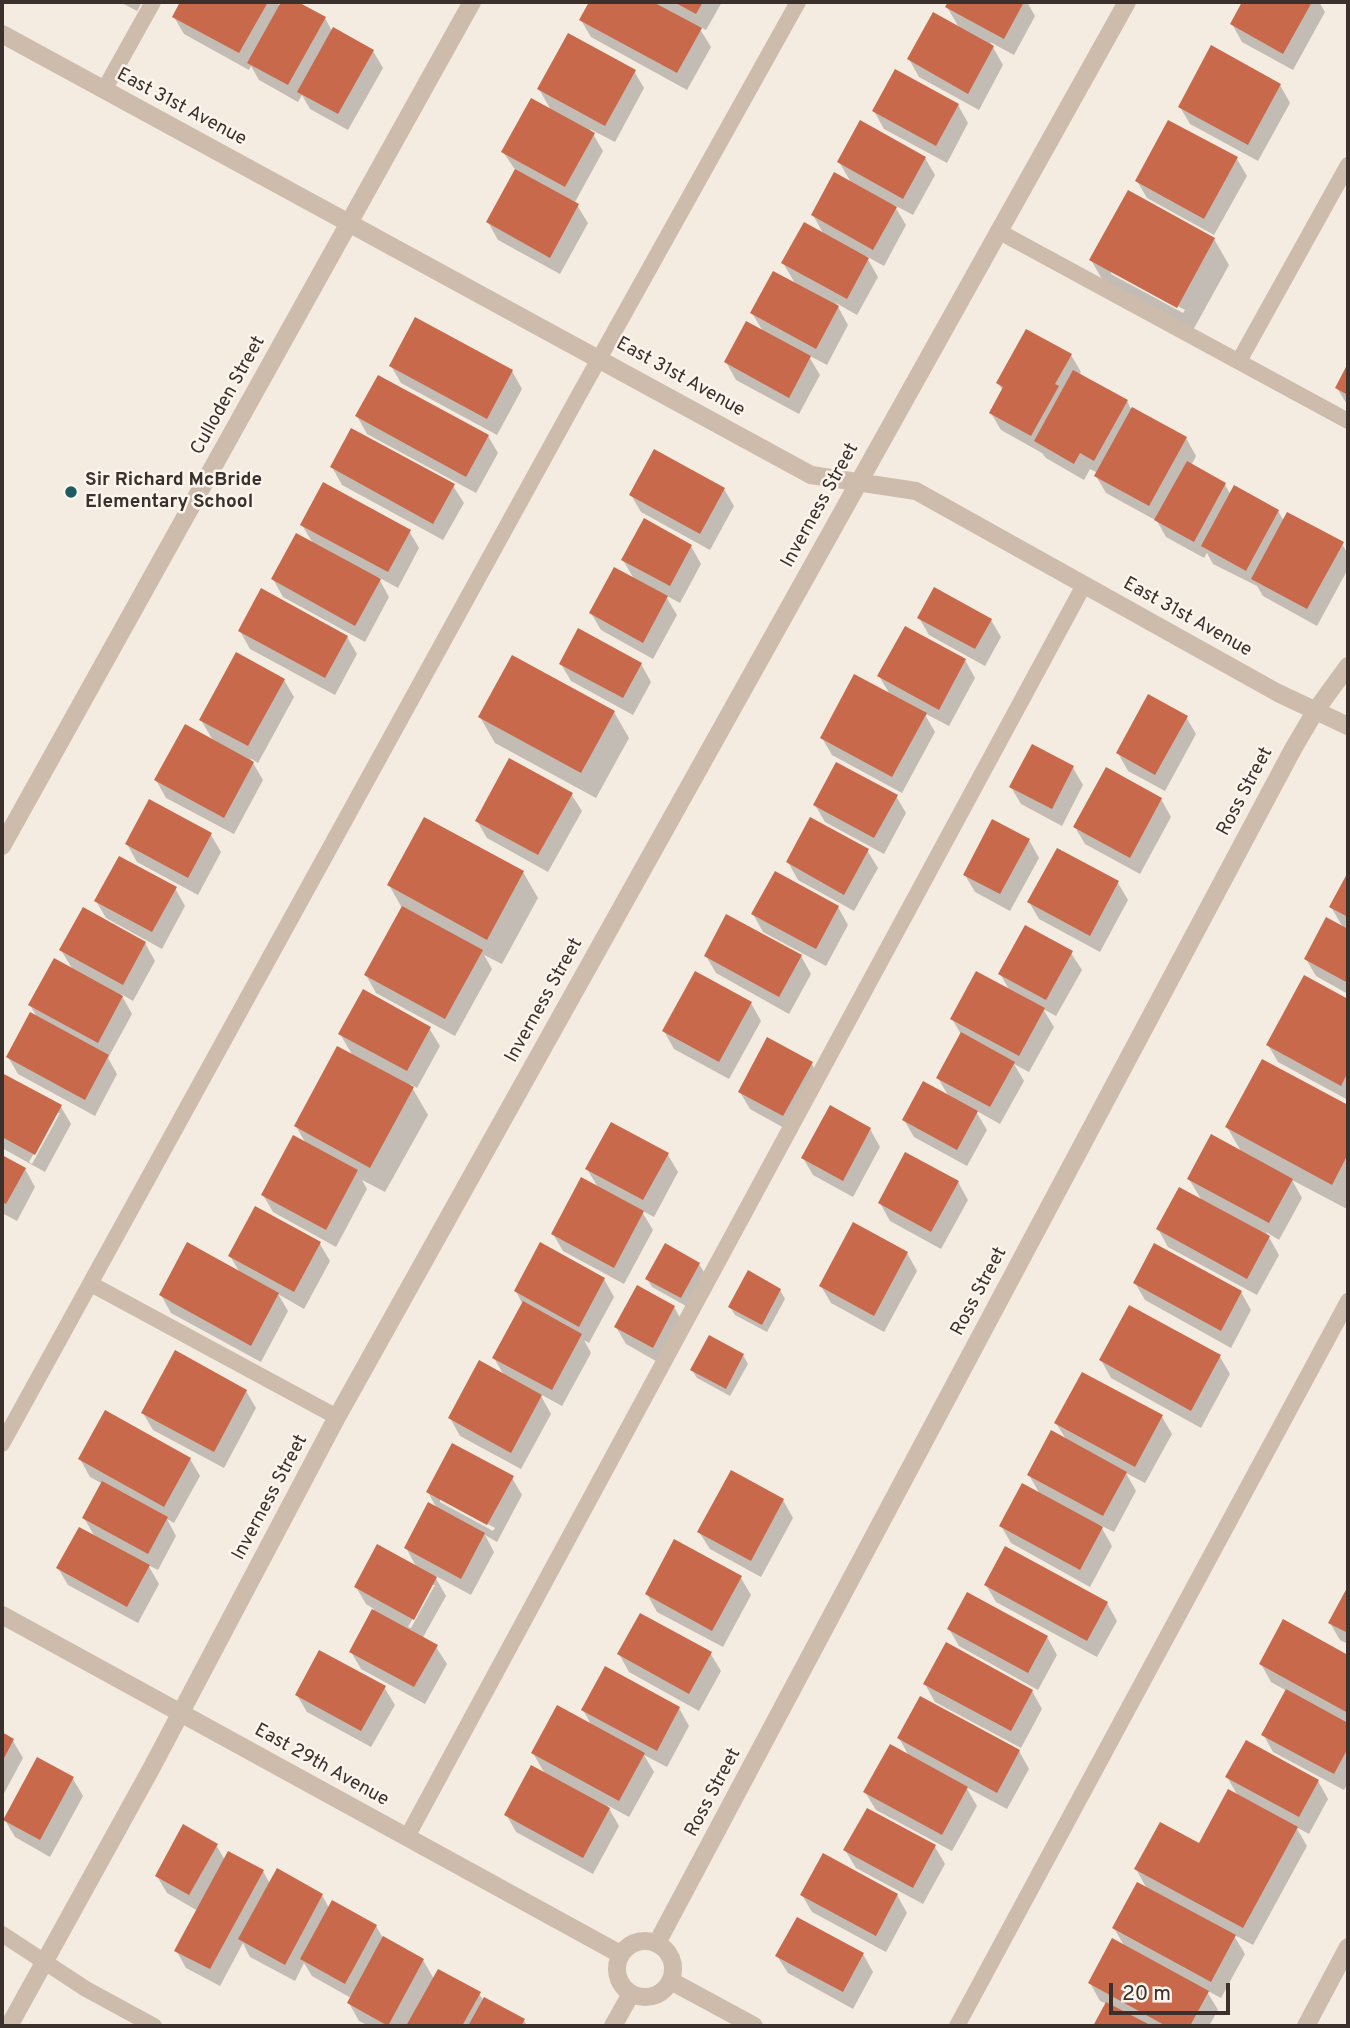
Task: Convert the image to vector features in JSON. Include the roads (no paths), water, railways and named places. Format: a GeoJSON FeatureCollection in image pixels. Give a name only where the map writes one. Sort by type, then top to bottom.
{"type":"FeatureCollection","features":[{"type":"Feature","properties":{"kind":"street","name":"Culloden Street"},"geometry":{"type":"LineString","coordinates":[[2,846],[472,2]]}},
{"type":"Feature","properties":{"kind":"street","name":"Inverness Street"},"geometry":{"type":"LineString","coordinates":[[9,2026],[181,1713],[337,1417],[1127,2]]}},
{"type":"Feature","properties":{"kind":"street","name":"East 31st Avenue"},"geometry":{"type":"LineString","coordinates":[[2,34],[811,475],[916,491],[1278,693],[1348,726]]}},
{"type":"Feature","properties":{"kind":"street","name":"Ross Street"},"geometry":{"type":"LineString","coordinates":[[657,1943],[1288,758],[1315,710],[1348,666]]}},
{"type":"Feature","properties":{"kind":"street","name":"East 29th Avenue"},"geometry":{"type":"LineString","coordinates":[[2,1615],[620,1954]]}},
{"type":"Feature","properties":{"kind":"street"},"geometry":{"type":"LineString","coordinates":[[633,1943],[657,1943],[670,1955],[673,1972],[671,1981],[658,1994],[649,1997],[631,1994],[618,1980],[616,1971],[620,1954],[633,1943]]}},
{"type":"Feature","properties":{"kind":"street"},"geometry":{"type":"LineString","coordinates":[[1306,2026],[1348,1947]]}},
{"type":"Feature","properties":{"kind":"street"},"geometry":{"type":"LineString","coordinates":[[671,1981],[754,2026]]}},
{"type":"Feature","properties":{"kind":"street"},"geometry":{"type":"LineString","coordinates":[[614,2026],[631,1994]]}},
{"type":"Feature","properties":{"kind":"lane"},"geometry":{"type":"LineString","coordinates":[[104,90],[153,2]]}},
{"type":"Feature","properties":{"kind":"lane"},"geometry":{"type":"LineString","coordinates":[[2,1444],[799,2]]}},
{"type":"Feature","properties":{"kind":"lane"},"geometry":{"type":"LineString","coordinates":[[1239,361],[1348,165]]}},
{"type":"Feature","properties":{"kind":"lane"},"geometry":{"type":"LineString","coordinates":[[998,231],[1348,421]]}},
{"type":"Feature","properties":{"kind":"lane"},"geometry":{"type":"LineString","coordinates":[[407,1837],[1084,585]]}},
{"type":"Feature","properties":{"kind":"lane"},"geometry":{"type":"LineString","coordinates":[[91,1284],[337,1417]]}},
{"type":"Feature","properties":{"kind":"lane"},"geometry":{"type":"LineString","coordinates":[[957,2026],[1348,1301]]}},
{"type":"Feature","properties":{"kind":"lane"},"geometry":{"type":"LineString","coordinates":[[2,1934],[86,1989],[154,2026]]}},
{"type":"Feature","properties":{"kind":"place","name":"Sir Richard McBride Elementary School"},"geometry":{"type":"Point","coordinates":[71,492]}}]}
